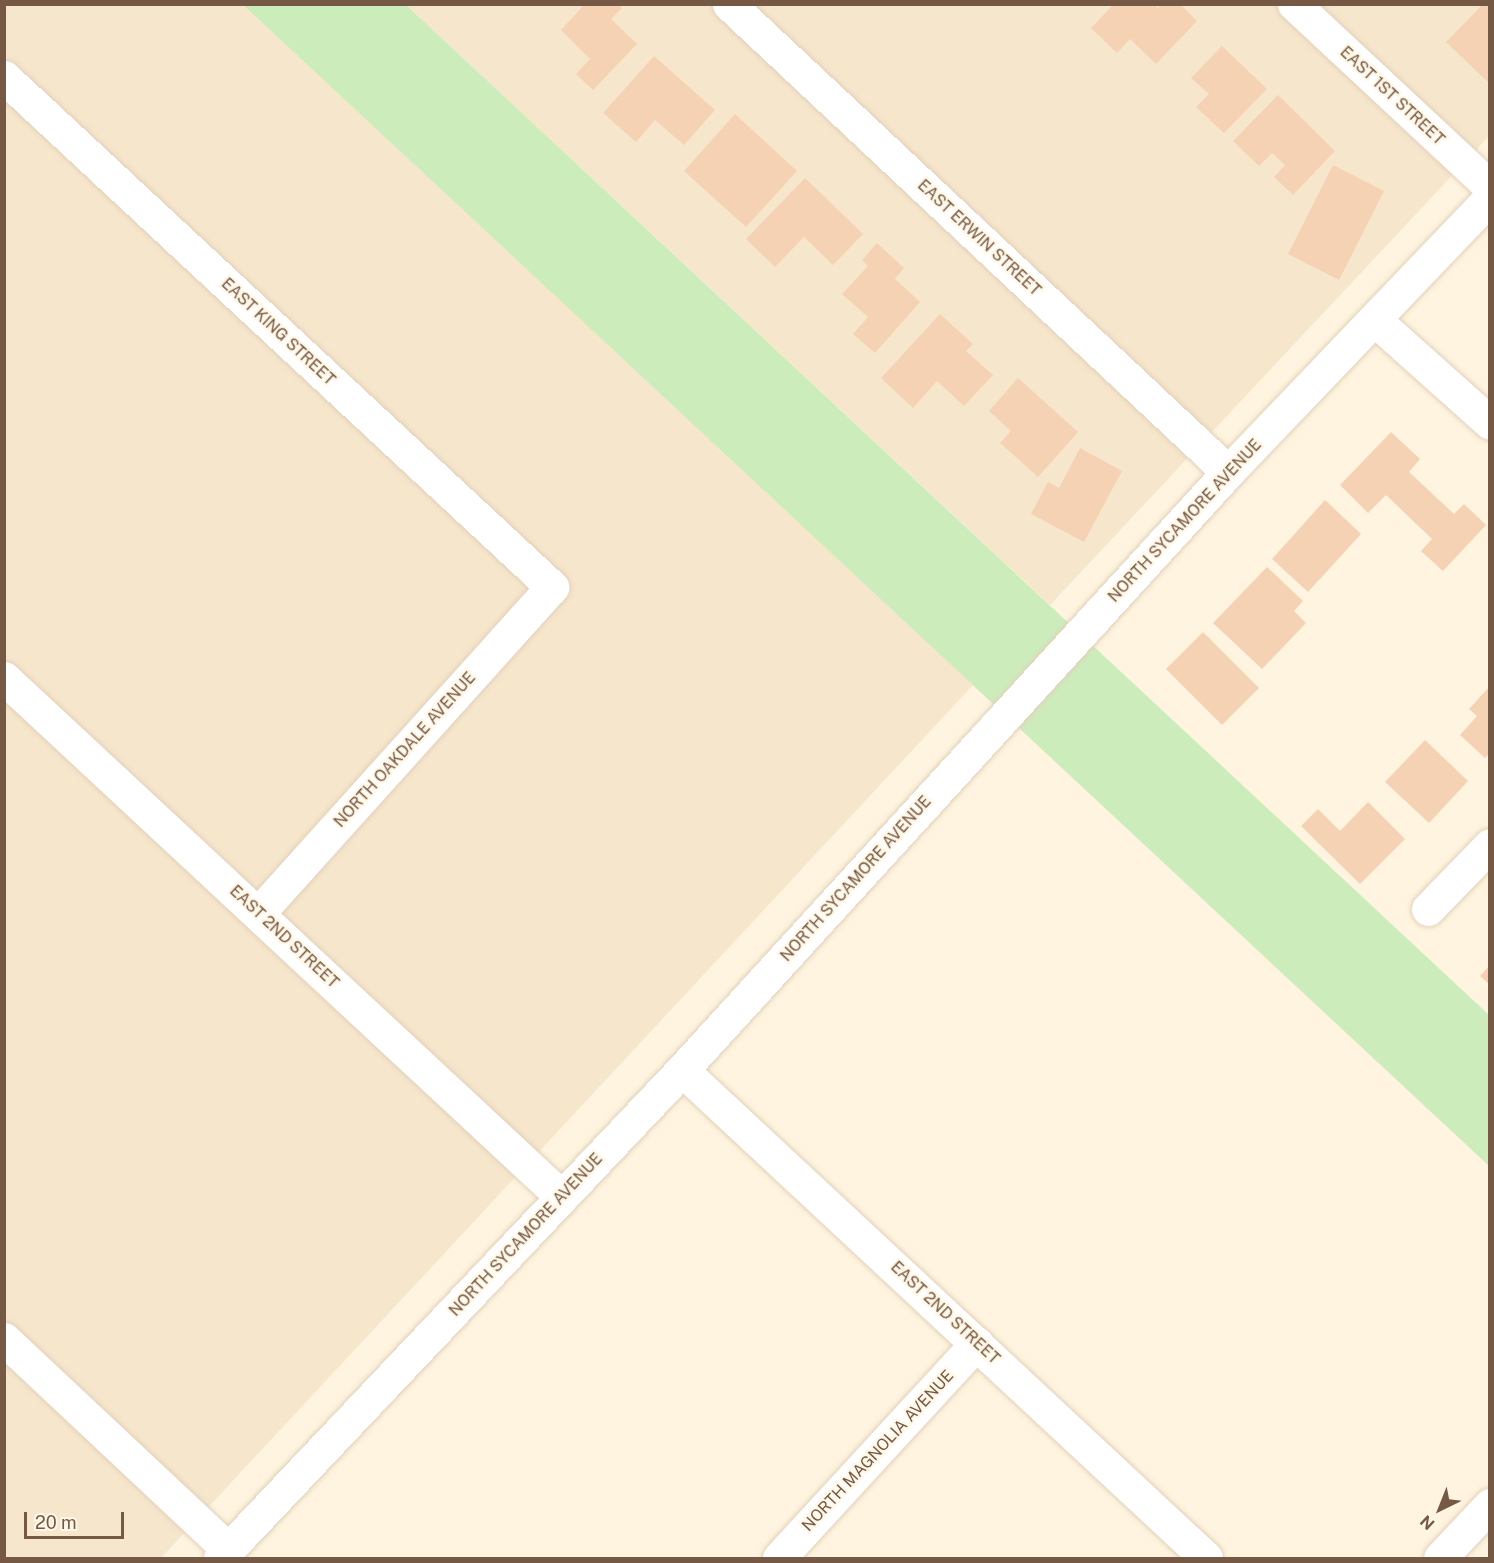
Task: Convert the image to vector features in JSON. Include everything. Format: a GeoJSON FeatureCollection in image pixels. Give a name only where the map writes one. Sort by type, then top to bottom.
{"type":"FeatureCollection","features":[{"type":"Feature","properties":{"kind":"street","name":"EAST ERWIN STREET"},"geometry":{"type":"LineString","coordinates":[[729,4],[1228,472]]}},
{"type":"Feature","properties":{"kind":"street","name":"EAST 1ST STREET"},"geometry":{"type":"LineString","coordinates":[[1294,4],[1490,187]]}},
{"type":"Feature","properties":{"kind":"street","name":"EAST KING STREET"},"geometry":{"type":"LineString","coordinates":[[4,77],[552,587]]}},
{"type":"Feature","properties":{"kind":"street","name":"NORTH SYCAMORE AVENUE"},"geometry":{"type":"LineString","coordinates":[[224,1554],[682,1070],[1228,472],[1490,198]]}},
{"type":"Feature","properties":{"kind":"street"},"geometry":{"type":"LineString","coordinates":[[1375,320],[1490,423]]}},
{"type":"Feature","properties":{"kind":"street","name":"NORTH OAKDALE AVENUE"},"geometry":{"type":"LineString","coordinates":[[258,913],[552,587]]}},
{"type":"Feature","properties":{"kind":"street","name":"EAST 2ND STREET"},"geometry":{"type":"LineString","coordinates":[[4,678],[562,1197]]}},
{"type":"Feature","properties":{"kind":"street"},"geometry":{"type":"LineString","coordinates":[[1428,909],[1490,845]]}},
{"type":"Feature","properties":{"kind":"street","name":"EAST 2ND STREET"},"geometry":{"type":"LineString","coordinates":[[682,1070],[1206,1558]]}},
{"type":"Feature","properties":{"kind":"street"},"geometry":{"type":"LineString","coordinates":[[4,1338],[224,1554]]}},
{"type":"Feature","properties":{"kind":"street","name":"NORTH MAGNOLIA AVENUE"},"geometry":{"type":"LineString","coordinates":[[778,1558],[977,1343]]}},
{"type":"Feature","properties":{"kind":"street"},"geometry":{"type":"LineString","coordinates":[[1440,1558],[1490,1505]]}},
{"type":"Feature","properties":{"kind":"shaded area"},"geometry":{"type":"Polygon","coordinates":[[[5,5],[243,5],[973,685],[161,1558],[5,1558],[5,5]]]}},
{"type":"Feature","properties":{"kind":"shaded area"},"geometry":{"type":"Polygon","coordinates":[[[406,5],[1489,5],[1489,136],[1050,605],[406,5]]]}},
{"type":"Feature","properties":{"kind":"green space"},"geometry":{"type":"Polygon","coordinates":[[[243,5],[406,5],[1489,1015],[1489,1166],[243,5]]]}},
{"type":"Feature","properties":{"kind":"building"},"geometry":{"type":"Polygon","coordinates":[[[585,4],[618,4],[622,8],[611,19],[637,44],[593,90],[576,74],[590,59],[561,30],[585,4]]]}},
{"type":"Feature","properties":{"kind":"building"},"geometry":{"type":"Polygon","coordinates":[[[1161,4],[1180,4],[1197,21],[1156,64],[1130,39],[1117,53],[1091,28],[1113,5],[1155,5],[1158,8],[1161,4]]]}},
{"type":"Feature","properties":{"kind":"building"},"geometry":{"type":"Polygon","coordinates":[[[1483,4],[1490,4],[1490,84],[1446,42],[1483,4]]]}},
{"type":"Feature","properties":{"kind":"building"},"geometry":{"type":"Polygon","coordinates":[[[1222,46],[1267,89],[1224,133],[1196,107],[1209,94],[1191,78],[1222,46]]]}},
{"type":"Feature","properties":{"kind":"building"},"geometry":{"type":"Polygon","coordinates":[[[654,56],[715,110],[684,145],[655,120],[636,142],[603,113],[654,56]]]}},
{"type":"Feature","properties":{"kind":"building"},"geometry":{"type":"Polygon","coordinates":[[[1278,95],[1335,151],[1293,195],[1274,177],[1285,165],[1272,153],[1259,166],[1233,141],[1278,95]]]}},
{"type":"Feature","properties":{"kind":"building"},"geometry":{"type":"Polygon","coordinates":[[[735,114],[797,171],[746,227],[684,171],[735,114]]]}},
{"type":"Feature","properties":{"kind":"building"},"geometry":{"type":"Polygon","coordinates":[[[1333,165],[1384,191],[1339,280],[1288,254],[1333,165]]]}},
{"type":"Feature","properties":{"kind":"building"},"geometry":{"type":"Polygon","coordinates":[[[805,178],[863,234],[833,265],[804,237],[775,267],[746,239],[805,178]]]}},
{"type":"Feature","properties":{"kind":"building"},"geometry":{"type":"Polygon","coordinates":[[[877,243],[904,268],[895,279],[920,302],[875,353],[853,334],[868,317],[842,294],[868,266],[862,260],[877,243]]]}},
{"type":"Feature","properties":{"kind":"building"},"geometry":{"type":"Polygon","coordinates":[[[940,314],[973,344],[966,351],[993,375],[964,406],[937,381],[913,408],[881,378],[940,314]]]}},
{"type":"Feature","properties":{"kind":"building"},"geometry":{"type":"Polygon","coordinates":[[[1018,378],[1078,432],[1038,477],[1000,443],[1011,431],[989,411],[1018,378]]]}},
{"type":"Feature","properties":{"kind":"building"},"geometry":{"type":"Polygon","coordinates":[[[1391,432],[1420,459],[1409,472],[1454,514],[1464,504],[1486,525],[1443,571],[1421,551],[1432,539],[1386,495],[1368,513],[1340,485],[1391,432]]]}},
{"type":"Feature","properties":{"kind":"building"},"geometry":{"type":"Polygon","coordinates":[[[1080,448],[1122,471],[1084,542],[1031,514],[1048,482],[1059,488],[1080,448]]]}},
{"type":"Feature","properties":{"kind":"building"},"geometry":{"type":"Polygon","coordinates":[[[1325,500],[1361,534],[1308,592],[1272,559],[1325,500]]]}},
{"type":"Feature","properties":{"kind":"building"},"geometry":{"type":"Polygon","coordinates":[[[1267,567],[1303,601],[1294,611],[1306,623],[1262,669],[1213,623],[1267,567]]]}},
{"type":"Feature","properties":{"kind":"building"},"geometry":{"type":"Polygon","coordinates":[[[1203,632],[1259,688],[1222,725],[1166,669],[1203,632]]]}},
{"type":"Feature","properties":{"kind":"building"},"geometry":{"type":"Polygon","coordinates":[[[1490,686],[1490,753],[1485,758],[1460,735],[1477,716],[1469,709],[1490,686]]]}},
{"type":"Feature","properties":{"kind":"building"},"geometry":{"type":"Polygon","coordinates":[[[1425,740],[1468,781],[1429,823],[1385,782],[1425,740]]]}},
{"type":"Feature","properties":{"kind":"building"},"geometry":{"type":"Polygon","coordinates":[[[1368,802],[1405,839],[1360,884],[1301,826],[1318,809],[1340,831],[1368,802]]]}},
{"type":"Feature","properties":{"kind":"building"},"geometry":{"type":"Polygon","coordinates":[[[1490,965],[1490,985],[1480,976],[1490,965]]]}}]}
